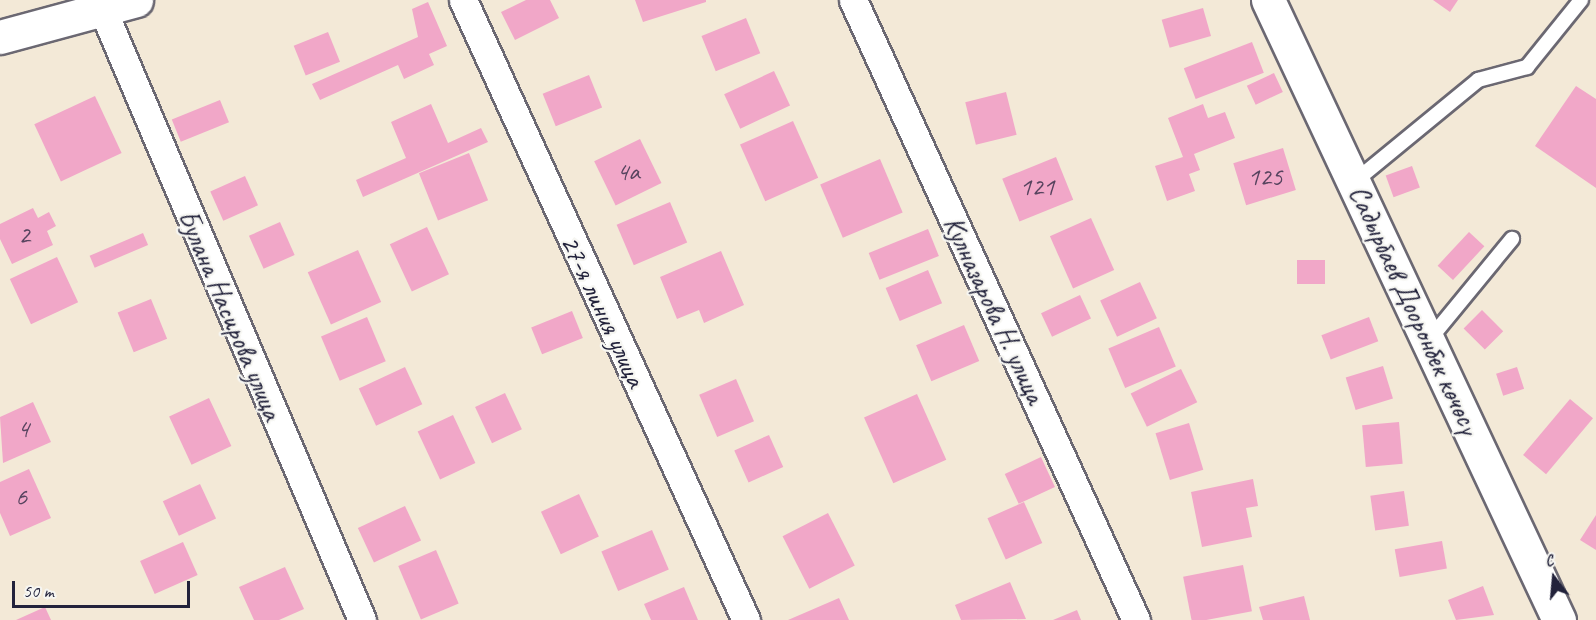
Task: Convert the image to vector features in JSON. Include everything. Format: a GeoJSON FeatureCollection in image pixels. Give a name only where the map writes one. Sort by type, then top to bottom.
{"type":"FeatureCollection","features":[{"type":"Feature","properties":{"kind":"main road"},"geometry":{"type":"LineString","coordinates":[[0,37],[136,0]]}},
{"type":"Feature","properties":{"kind":"main road","name":"Садырбаев Дооронбек көчөсү"},"geometry":{"type":"LineString","coordinates":[[1268,0],[1559,620]]}},
{"type":"Feature","properties":{"kind":"street","name":"27-я линия улица"},"geometry":{"type":"LineString","coordinates":[[463,0],[746,620]]}},
{"type":"Feature","properties":{"kind":"street","name":"Кулназарова Н. улица"},"geometry":{"type":"LineString","coordinates":[[853,0],[1136,620]]}},
{"type":"Feature","properties":{"kind":"street","name":"Булана Насирова улица"},"geometry":{"type":"LineString","coordinates":[[102,8],[362,620]]}},
{"type":"Feature","properties":{"kind":"lane"},"geometry":{"type":"LineString","coordinates":[[1354,182],[1478,80],[1527,67],[1581,0]]}},
{"type":"Feature","properties":{"kind":"lane"},"geometry":{"type":"LineString","coordinates":[[1429,340],[1512,239]]}},
{"type":"Feature","properties":{"kind":"building"},"geometry":{"type":"Polygon","coordinates":[[[526,0],[550,0],[559,18],[515,40],[501,12],[526,0]]]}},
{"type":"Feature","properties":{"kind":"building"},"geometry":{"type":"Polygon","coordinates":[[[635,0],[706,0],[706,2],[643,22],[635,0]]]}},
{"type":"Feature","properties":{"kind":"building"},"geometry":{"type":"Polygon","coordinates":[[[1433,0],[1458,0],[1450,12],[1433,0]]]}},
{"type":"Feature","properties":{"kind":"building"},"geometry":{"type":"Polygon","coordinates":[[[428,2],[447,46],[429,54],[434,65],[404,79],[398,65],[320,100],[312,84],[418,37],[412,9],[428,2]]]}},
{"type":"Feature","properties":{"kind":"building"},"geometry":{"type":"Polygon","coordinates":[[[1203,8],[1211,36],[1170,48],[1162,20],[1203,8]]]}},
{"type":"Feature","properties":{"kind":"building"},"geometry":{"type":"Polygon","coordinates":[[[746,18],[760,53],[716,71],[701,36],[746,18]]]}},
{"type":"Feature","properties":{"kind":"building"},"geometry":{"type":"Polygon","coordinates":[[[328,32],[340,62],[306,76],[294,46],[328,32]]]}},
{"type":"Feature","properties":{"kind":"building"},"geometry":{"type":"Polygon","coordinates":[[[1252,42],[1264,73],[1196,99],[1184,68],[1252,42]]]}},
{"type":"Feature","properties":{"kind":"building"},"geometry":{"type":"Polygon","coordinates":[[[774,71],[790,105],[740,129],[724,94],[774,71]]]}},
{"type":"Feature","properties":{"kind":"building"},"geometry":{"type":"Polygon","coordinates":[[[1274,73],[1283,92],[1256,105],[1247,86],[1274,73]]]}},
{"type":"Feature","properties":{"kind":"building"},"geometry":{"type":"Polygon","coordinates":[[[589,75],[602,107],[556,126],[543,94],[589,75]]]}},
{"type":"Feature","properties":{"kind":"building"},"geometry":{"type":"Polygon","coordinates":[[[1576,86],[1596,99],[1596,188],[1535,146],[1576,86]]]}},
{"type":"Feature","properties":{"kind":"building"},"geometry":{"type":"Polygon","coordinates":[[[1006,92],[1017,135],[976,145],[965,102],[1006,92]]]}},
{"type":"Feature","properties":{"kind":"building"},"geometry":{"type":"Polygon","coordinates":[[[95,96],[122,153],[61,181],[34,124],[95,96]]]}},
{"type":"Feature","properties":{"kind":"building"},"geometry":{"type":"Polygon","coordinates":[[[220,100],[229,122],[181,142],[172,119],[220,100]]]}},
{"type":"Feature","properties":{"kind":"building"},"geometry":{"type":"Polygon","coordinates":[[[431,104],[448,143],[481,128],[488,142],[363,197],[356,180],[406,158],[391,122],[431,104]]]}},
{"type":"Feature","properties":{"kind":"building"},"geometry":{"type":"Polygon","coordinates":[[[1203,104],[1208,118],[1225,112],[1235,138],[1194,154],[1200,170],[1189,174],[1195,191],[1167,201],[1155,166],[1183,157],[1168,118],[1203,104]]]}},
{"type":"Feature","properties":{"kind":"building"},"geometry":{"type":"Polygon","coordinates":[[[793,121],[818,178],[765,201],[740,145],[793,121]]]}},
{"type":"Feature","properties":{"kind":"building"},"geometry":{"type":"Polygon","coordinates":[[[640,139],[661,183],[616,205],[594,161],[640,139]]]}},
{"type":"Feature","properties":{"kind":"building"},"geometry":{"type":"Polygon","coordinates":[[[1283,148],[1296,190],[1246,205],[1233,163],[1283,148]]]}},
{"type":"Feature","properties":{"kind":"building"},"geometry":{"type":"Polygon","coordinates":[[[469,153],[488,200],[438,221],[419,173],[469,153]]]}},
{"type":"Feature","properties":{"kind":"building"},"geometry":{"type":"Polygon","coordinates":[[[1056,157],[1073,200],[1019,221],[1002,179],[1056,157]]]}},
{"type":"Feature","properties":{"kind":"building"},"geometry":{"type":"Polygon","coordinates":[[[880,159],[903,212],[843,238],[820,184],[880,159]]]}},
{"type":"Feature","properties":{"kind":"building"},"geometry":{"type":"Polygon","coordinates":[[[1412,166],[1420,188],[1394,197],[1386,176],[1412,166]]]}},
{"type":"Feature","properties":{"kind":"building"},"geometry":{"type":"Polygon","coordinates":[[[245,176],[258,205],[223,221],[210,191],[245,176]]]}},
{"type":"Feature","properties":{"kind":"building"},"geometry":{"type":"Polygon","coordinates":[[[670,202],[687,243],[634,265],[617,225],[670,202]]]}},
{"type":"Feature","properties":{"kind":"building"},"geometry":{"type":"Polygon","coordinates":[[[33,208],[38,218],[49,212],[56,226],[47,231],[53,245],[12,264],[0,239],[0,224],[33,208]]]}},
{"type":"Feature","properties":{"kind":"building"},"geometry":{"type":"Polygon","coordinates":[[[1091,218],[1114,270],[1073,288],[1050,236],[1091,218]]]}},
{"type":"Feature","properties":{"kind":"building"},"geometry":{"type":"Polygon","coordinates":[[[280,222],[295,255],[264,269],[249,236],[280,222]]]}},
{"type":"Feature","properties":{"kind":"building"},"geometry":{"type":"Polygon","coordinates":[[[427,227],[449,274],[412,291],[390,244],[427,227]]]}},
{"type":"Feature","properties":{"kind":"building"},"geometry":{"type":"Polygon","coordinates":[[[928,229],[939,256],[880,280],[869,253],[928,229]]]}},
{"type":"Feature","properties":{"kind":"building"},"geometry":{"type":"Polygon","coordinates":[[[1469,232],[1484,246],[1453,280],[1438,266],[1469,232]]]}},
{"type":"Feature","properties":{"kind":"building"},"geometry":{"type":"Polygon","coordinates":[[[143,233],[148,245],[95,268],[90,256],[143,233]]]}},
{"type":"Feature","properties":{"kind":"building"},"geometry":{"type":"Polygon","coordinates":[[[358,250],[381,302],[331,324],[308,272],[358,250]]]}},
{"type":"Feature","properties":{"kind":"building"},"geometry":{"type":"Polygon","coordinates":[[[721,251],[744,305],[704,323],[699,310],[677,319],[660,277],[721,251]]]}},
{"type":"Feature","properties":{"kind":"building"},"geometry":{"type":"Polygon","coordinates":[[[57,257],[78,302],[31,324],[10,279],[57,257]]]}},
{"type":"Feature","properties":{"kind":"building"},"geometry":{"type":"Polygon","coordinates":[[[1297,260],[1325,260],[1325,284],[1297,284],[1297,260]]]}},
{"type":"Feature","properties":{"kind":"building"},"geometry":{"type":"Polygon","coordinates":[[[928,270],[942,303],[900,321],[886,288],[928,270]]]}},
{"type":"Feature","properties":{"kind":"building"},"geometry":{"type":"Polygon","coordinates":[[[1140,282],[1157,318],[1117,337],[1100,301],[1140,282]]]}},
{"type":"Feature","properties":{"kind":"building"},"geometry":{"type":"Polygon","coordinates":[[[1080,295],[1091,319],[1052,337],[1041,313],[1080,295]]]}},
{"type":"Feature","properties":{"kind":"building"},"geometry":{"type":"Polygon","coordinates":[[[151,299],[167,339],[134,352],[118,312],[151,299]]]}},
{"type":"Feature","properties":{"kind":"building"},"geometry":{"type":"Polygon","coordinates":[[[1482,310],[1503,331],[1485,350],[1464,328],[1482,310]]]}},
{"type":"Feature","properties":{"kind":"building"},"geometry":{"type":"Polygon","coordinates":[[[572,311],[583,338],[542,354],[531,327],[572,311]]]}},
{"type":"Feature","properties":{"kind":"building"},"geometry":{"type":"Polygon","coordinates":[[[367,317],[386,361],[340,381],[321,337],[367,317]]]}},
{"type":"Feature","properties":{"kind":"building"},"geometry":{"type":"Polygon","coordinates":[[[1369,317],[1378,341],[1331,360],[1321,335],[1369,317]]]}},
{"type":"Feature","properties":{"kind":"building"},"geometry":{"type":"Polygon","coordinates":[[[964,325],[979,361],[931,381],[916,345],[964,325]]]}},
{"type":"Feature","properties":{"kind":"building"},"geometry":{"type":"Polygon","coordinates":[[[1159,327],[1176,367],[1125,388],[1108,348],[1159,327]]]}},
{"type":"Feature","properties":{"kind":"building"},"geometry":{"type":"Polygon","coordinates":[[[1383,366],[1393,399],[1356,410],[1346,377],[1383,366]]]}},
{"type":"Feature","properties":{"kind":"building"},"geometry":{"type":"Polygon","coordinates":[[[405,367],[422,404],[376,426],[359,389],[405,367]]]}},
{"type":"Feature","properties":{"kind":"building"},"geometry":{"type":"Polygon","coordinates":[[[1517,367],[1524,389],[1503,396],[1496,374],[1517,367]]]}},
{"type":"Feature","properties":{"kind":"building"},"geometry":{"type":"Polygon","coordinates":[[[1181,369],[1197,402],[1147,427],[1131,394],[1181,369]]]}},
{"type":"Feature","properties":{"kind":"building"},"geometry":{"type":"Polygon","coordinates":[[[736,379],[754,421],[717,437],[699,395],[736,379]]]}},
{"type":"Feature","properties":{"kind":"building"},"geometry":{"type":"Polygon","coordinates":[[[505,393],[522,429],[492,443],[475,407],[505,393]]]}},
{"type":"Feature","properties":{"kind":"building"},"geometry":{"type":"Polygon","coordinates":[[[917,394],[946,460],[893,483],[864,418],[917,394]]]}},
{"type":"Feature","properties":{"kind":"building"},"geometry":{"type":"Polygon","coordinates":[[[209,398],[231,446],[192,465],[169,417],[209,398]]]}},
{"type":"Feature","properties":{"kind":"building"},"geometry":{"type":"Polygon","coordinates":[[[1570,399],[1593,418],[1546,474],[1523,455],[1570,399]]]}},
{"type":"Feature","properties":{"kind":"building"},"geometry":{"type":"Polygon","coordinates":[[[33,402],[51,442],[3,463],[0,417],[33,402]]]}},
{"type":"Feature","properties":{"kind":"building"},"geometry":{"type":"Polygon","coordinates":[[[453,415],[475,463],[440,480],[418,431],[453,415]]]}},
{"type":"Feature","properties":{"kind":"building"},"geometry":{"type":"Polygon","coordinates":[[[1399,422],[1403,464],[1366,467],[1362,425],[1399,422]]]}},
{"type":"Feature","properties":{"kind":"building"},"geometry":{"type":"Polygon","coordinates":[[[1189,423],[1203,470],[1170,480],[1156,433],[1189,423]]]}},
{"type":"Feature","properties":{"kind":"building"},"geometry":{"type":"Polygon","coordinates":[[[769,435],[783,467],[749,482],[734,450],[769,435]]]}},
{"type":"Feature","properties":{"kind":"building"},"geometry":{"type":"Polygon","coordinates":[[[1041,457],[1055,487],[1019,504],[1005,474],[1041,457]]]}},
{"type":"Feature","properties":{"kind":"building"},"geometry":{"type":"Polygon","coordinates":[[[29,469],[51,518],[10,536],[0,513],[0,482],[29,469]]]}},
{"type":"Feature","properties":{"kind":"building"},"geometry":{"type":"Polygon","coordinates":[[[1253,479],[1258,506],[1246,508],[1252,537],[1202,547],[1191,492],[1253,479]]]}},
{"type":"Feature","properties":{"kind":"building"},"geometry":{"type":"Polygon","coordinates":[[[200,484],[216,518],[179,536],[163,501],[200,484]]]}},
{"type":"Feature","properties":{"kind":"building"},"geometry":{"type":"Polygon","coordinates":[[[1404,491],[1409,526],[1375,530],[1370,496],[1404,491]]]}},
{"type":"Feature","properties":{"kind":"building"},"geometry":{"type":"Polygon","coordinates":[[[579,494],[599,537],[561,554],[541,512],[579,494]]]}},
{"type":"Feature","properties":{"kind":"building"},"geometry":{"type":"Polygon","coordinates":[[[1024,502],[1042,543],[1006,559],[987,518],[1024,502]]]}},
{"type":"Feature","properties":{"kind":"building"},"geometry":{"type":"Polygon","coordinates":[[[405,506],[421,540],[374,562],[358,528],[405,506]]]}},
{"type":"Feature","properties":{"kind":"building"},"geometry":{"type":"Polygon","coordinates":[[[828,513],[855,566],[809,589],[783,536],[828,513]]]}},
{"type":"Feature","properties":{"kind":"building"},"geometry":{"type":"Polygon","coordinates":[[[1596,515],[1596,550],[1580,540],[1596,515]]]}},
{"type":"Feature","properties":{"kind":"building"},"geometry":{"type":"Polygon","coordinates":[[[652,530],[669,570],[618,591],[601,551],[652,530]]]}},
{"type":"Feature","properties":{"kind":"building"},"geometry":{"type":"Polygon","coordinates":[[[1442,541],[1447,569],[1400,577],[1395,549],[1442,541]]]}},
{"type":"Feature","properties":{"kind":"building"},"geometry":{"type":"Polygon","coordinates":[[[183,542],[198,575],[155,594],[140,561],[183,542]]]}},
{"type":"Feature","properties":{"kind":"building"},"geometry":{"type":"Polygon","coordinates":[[[436,550],[459,603],[421,619],[398,566],[436,550]]]}},
{"type":"Feature","properties":{"kind":"building"},"geometry":{"type":"Polygon","coordinates":[[[1243,565],[1252,611],[1206,620],[1192,620],[1183,577],[1243,565]]]}},
{"type":"Feature","properties":{"kind":"building"},"geometry":{"type":"Polygon","coordinates":[[[285,567],[304,609],[279,620],[254,620],[239,587],[285,567]]]}},
{"type":"Feature","properties":{"kind":"building"},"geometry":{"type":"Polygon","coordinates":[[[1010,582],[1026,619],[961,620],[955,605],[1010,582]]]}},
{"type":"Feature","properties":{"kind":"building"},"geometry":{"type":"Polygon","coordinates":[[[1483,586],[1494,615],[1456,620],[1448,600],[1483,586]]]}},
{"type":"Feature","properties":{"kind":"building"},"geometry":{"type":"Polygon","coordinates":[[[684,587],[698,620],[651,620],[644,604],[684,587]]]}},
{"type":"Feature","properties":{"kind":"building"},"geometry":{"type":"Polygon","coordinates":[[[1304,596],[1310,620],[1263,620],[1259,607],[1304,596]]]}},
{"type":"Feature","properties":{"kind":"building"},"geometry":{"type":"Polygon","coordinates":[[[839,598],[849,620],[788,620],[839,598]]]}},
{"type":"Feature","properties":{"kind":"building"},"geometry":{"type":"Polygon","coordinates":[[[45,607],[51,620],[16,620],[45,607]]]}},
{"type":"Feature","properties":{"kind":"building"},"geometry":{"type":"Polygon","coordinates":[[[1077,610],[1081,620],[1053,620],[1077,610]]]}}]}
